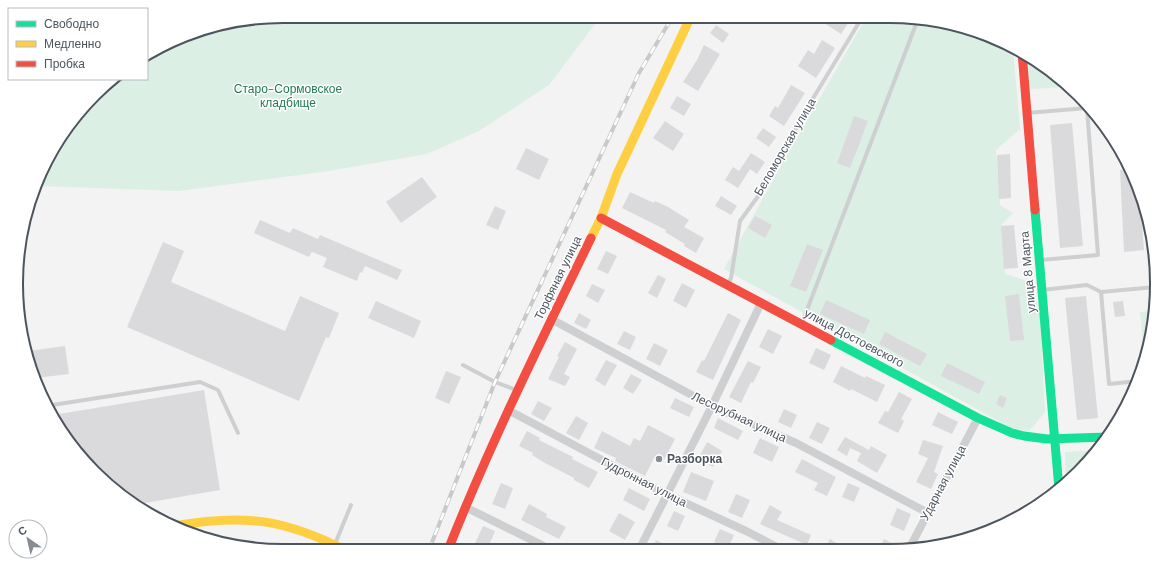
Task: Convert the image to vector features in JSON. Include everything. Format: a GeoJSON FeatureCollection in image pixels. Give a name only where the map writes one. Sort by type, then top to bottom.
{"type":"FeatureCollection","features":[{"type":"Feature","properties":{"kind":"street","name":"Торфяная улица"},"geometry":{"type":"LineString","coordinates":[[450,544],[465,507],[517,390],[601,218],[617,174],[688,23]]}},
{"type":"Feature","properties":{"kind":"street","name":"улица 8 Марта"},"geometry":{"type":"LineString","coordinates":[[1023,60],[1058,481]]}},
{"type":"Feature","properties":{"kind":"street","name":"улица Достоевского"},"geometry":{"type":"LineString","coordinates":[[601,218],[978,418],[1012,433],[1054,440],[1099,437]]}},
{"type":"Feature","properties":{"kind":"street"},"geometry":{"type":"LineString","coordinates":[[642,544],[712,406],[761,303]]}},
{"type":"Feature","properties":{"kind":"street","name":"Лесорубная улица"},"geometry":{"type":"LineString","coordinates":[[551,319],[712,406],[796,443],[928,513]]}},
{"type":"Feature","properties":{"kind":"street","name":"Гудронная улица"},"geometry":{"type":"LineString","coordinates":[[508,410],[666,494],[771,544]]}},
{"type":"Feature","properties":{"kind":"street","name":"Ударная улица"},"geometry":{"type":"LineString","coordinates":[[912,543],[978,418]]}},
{"type":"Feature","properties":{"kind":"street"},"geometry":{"type":"LineString","coordinates":[[465,507],[540,544]]}},
{"type":"Feature","properties":{"kind":"street"},"geometry":{"type":"LineString","coordinates":[[185,524],[228,519],[263,521],[282,525],[325,539],[334,544]]}},
{"type":"Feature","properties":{"kind":"lane","name":"Беломорская улица"},"geometry":{"type":"LineString","coordinates":[[727,285],[731,278],[740,221],[759,195],[812,100],[858,23]]}},
{"type":"Feature","properties":{"kind":"lane"},"geometry":{"type":"LineString","coordinates":[[801,324],[916,25]]}},
{"type":"Feature","properties":{"kind":"lane"},"geometry":{"type":"LineString","coordinates":[[1027,113],[1082,108]]}},
{"type":"Feature","properties":{"kind":"lane"},"geometry":{"type":"LineString","coordinates":[[1039,260],[1098,255],[1088,115]]}},
{"type":"Feature","properties":{"kind":"lane"},"geometry":{"type":"LineString","coordinates":[[1042,290],[1087,285],[1101,292],[1150,287]]}},
{"type":"Feature","properties":{"kind":"lane"},"geometry":{"type":"LineString","coordinates":[[1101,292],[1109,384],[1130,382]]}},
{"type":"Feature","properties":{"kind":"lane"},"geometry":{"type":"LineString","coordinates":[[462,365],[495,382],[517,390]]}},
{"type":"Feature","properties":{"kind":"lane"},"geometry":{"type":"LineString","coordinates":[[53,405],[200,382],[218,390],[238,433]]}},
{"type":"Feature","properties":{"kind":"lane"},"geometry":{"type":"LineString","coordinates":[[334,544],[351,505]]}},
{"type":"Feature","properties":{"kind":"green space","name":"Старо-Сормовское кладбище"},"geometry":{"type":"Polygon","coordinates":[[[284,23],[596,23],[549,85],[479,131],[427,154],[329,171],[179,191],[42,186],[50,168],[67,139],[99,99],[121,80],[148,80],[148,61],[153,58],[184,43],[216,32],[249,25],[284,23]]]}},
{"type":"Feature","properties":{"kind":"green space"},"geometry":{"type":"Polygon","coordinates":[[[863,23],[924,25],[940,28],[973,37],[1014,55],[1020,129],[996,150],[1000,205],[1013,213],[1002,224],[1005,274],[1031,282],[1040,314],[1045,412],[1029,431],[1011,428],[724,269],[863,23]]]}},
{"type":"Feature","properties":{"kind":"green space"},"geometry":{"type":"Polygon","coordinates":[[[1027,62],[1060,87],[1029,89],[1027,62]]]}},
{"type":"Feature","properties":{"kind":"green space"},"geometry":{"type":"Polygon","coordinates":[[[1146,240],[1148,249],[1148,265],[1146,240]]]}},
{"type":"Feature","properties":{"kind":"green space"},"geometry":{"type":"Polygon","coordinates":[[[1148,311],[1143,343],[1140,312],[1148,311]]]}},
{"type":"Feature","properties":{"kind":"green space"},"geometry":{"type":"Polygon","coordinates":[[[1089,451],[1074,468],[1066,475],[1065,452],[1089,451]]]}},
{"type":"Feature","properties":{"kind":"building"},"geometry":{"type":"Polygon","coordinates":[[[824,23],[848,23],[841,34],[824,23]]]}},
{"type":"Feature","properties":{"kind":"building"},"geometry":{"type":"Polygon","coordinates":[[[716,25],[729,34],[723,43],[710,33],[716,25]]]}},
{"type":"Feature","properties":{"kind":"building"},"geometry":{"type":"Polygon","coordinates":[[[822,40],[835,48],[816,78],[798,66],[808,50],[814,54],[822,40]]]}},
{"type":"Feature","properties":{"kind":"building"},"geometry":{"type":"Polygon","coordinates":[[[704,45],[720,54],[698,91],[683,82],[697,60],[704,45]]]}},
{"type":"Feature","properties":{"kind":"building"},"geometry":{"type":"Polygon","coordinates":[[[791,85],[805,93],[784,126],[769,116],[775,106],[778,108],[791,85]]]}},
{"type":"Feature","properties":{"kind":"building"},"geometry":{"type":"Polygon","coordinates":[[[677,96],[691,104],[684,116],[670,108],[677,96]]]}},
{"type":"Feature","properties":{"kind":"building"},"geometry":{"type":"Polygon","coordinates":[[[854,116],[868,121],[850,168],[837,163],[854,116]]]}},
{"type":"Feature","properties":{"kind":"building"},"geometry":{"type":"Polygon","coordinates":[[[665,121],[684,134],[673,151],[653,138],[665,121]]]}},
{"type":"Feature","properties":{"kind":"building"},"geometry":{"type":"Polygon","coordinates":[[[1072,123],[1083,246],[1060,248],[1050,125],[1072,123]]]}},
{"type":"Feature","properties":{"kind":"building"},"geometry":{"type":"Polygon","coordinates":[[[763,128],[776,137],[769,147],[756,138],[763,128]]]}},
{"type":"Feature","properties":{"kind":"building"},"geometry":{"type":"Polygon","coordinates":[[[526,148],[549,159],[539,180],[516,169],[526,148]]]}},
{"type":"Feature","properties":{"kind":"building"},"geometry":{"type":"Polygon","coordinates":[[[751,153],[765,162],[757,174],[750,169],[738,188],[725,180],[733,167],[739,171],[751,153]]]}},
{"type":"Feature","properties":{"kind":"building"},"geometry":{"type":"Polygon","coordinates":[[[1010,154],[1011,198],[999,199],[997,155],[1010,154]]]}},
{"type":"Feature","properties":{"kind":"building"},"geometry":{"type":"Polygon","coordinates":[[[1120,170],[1124,170],[1141,216],[1144,250],[1124,252],[1120,170]]]}},
{"type":"Feature","properties":{"kind":"building"},"geometry":{"type":"Polygon","coordinates":[[[422,177],[437,197],[401,223],[386,202],[422,177]]]}},
{"type":"Feature","properties":{"kind":"building"},"geometry":{"type":"Polygon","coordinates":[[[630,192],[654,203],[655,201],[668,207],[689,220],[684,227],[704,238],[696,253],[684,246],[685,244],[665,232],[666,230],[622,208],[630,192]]]}},
{"type":"Feature","properties":{"kind":"building"},"geometry":{"type":"Polygon","coordinates":[[[721,196],[737,206],[731,215],[715,206],[721,196]]]}},
{"type":"Feature","properties":{"kind":"building"},"geometry":{"type":"Polygon","coordinates":[[[495,206],[506,211],[498,230],[486,225],[495,206]]]}},
{"type":"Feature","properties":{"kind":"building"},"geometry":{"type":"Polygon","coordinates":[[[755,216],[772,225],[765,238],[748,228],[755,216]]]}},
{"type":"Feature","properties":{"kind":"building"},"geometry":{"type":"Polygon","coordinates":[[[260,220],[290,233],[293,228],[318,239],[320,235],[402,270],[397,280],[365,266],[362,273],[360,272],[357,281],[323,267],[327,258],[312,252],[309,257],[254,233],[260,220]]]}},
{"type":"Feature","properties":{"kind":"building"},"geometry":{"type":"Polygon","coordinates":[[[1014,225],[1018,268],[1004,269],[1001,226],[1014,225]]]}},
{"type":"Feature","properties":{"kind":"building"},"geometry":{"type":"Polygon","coordinates":[[[163,242],[184,251],[171,282],[285,331],[300,296],[339,313],[329,338],[326,337],[299,401],[127,327],[163,242]]]}},
{"type":"Feature","properties":{"kind":"building"},"geometry":{"type":"Polygon","coordinates":[[[807,244],[823,250],[806,292],[790,286],[807,244]]]}},
{"type":"Feature","properties":{"kind":"building"},"geometry":{"type":"Polygon","coordinates":[[[606,251],[617,256],[608,274],[597,269],[606,251]]]}},
{"type":"Feature","properties":{"kind":"building"},"geometry":{"type":"Polygon","coordinates":[[[658,275],[666,279],[657,298],[648,293],[658,275]]]}},
{"type":"Feature","properties":{"kind":"building"},"geometry":{"type":"Polygon","coordinates":[[[682,283],[695,290],[686,308],[673,301],[682,283]]]}},
{"type":"Feature","properties":{"kind":"building"},"geometry":{"type":"Polygon","coordinates":[[[592,284],[605,290],[598,303],[586,296],[592,284]]]}},
{"type":"Feature","properties":{"kind":"building"},"geometry":{"type":"Polygon","coordinates":[[[1019,294],[1024,340],[1010,341],[1005,296],[1019,294]]]}},
{"type":"Feature","properties":{"kind":"building"},"geometry":{"type":"Polygon","coordinates":[[[1086,296],[1098,418],[1077,420],[1065,298],[1086,296]]]}},
{"type":"Feature","properties":{"kind":"building"},"geometry":{"type":"Polygon","coordinates":[[[826,300],[870,320],[864,334],[820,314],[826,300]]]}},
{"type":"Feature","properties":{"kind":"building"},"geometry":{"type":"Polygon","coordinates":[[[376,301],[421,321],[414,338],[368,318],[376,301]]]}},
{"type":"Feature","properties":{"kind":"building"},"geometry":{"type":"Polygon","coordinates":[[[1123,301],[1125,316],[1115,317],[1113,302],[1123,301]]]}},
{"type":"Feature","properties":{"kind":"building"},"geometry":{"type":"Polygon","coordinates":[[[579,313],[591,320],[586,329],[574,323],[579,313]]]}},
{"type":"Feature","properties":{"kind":"building"},"geometry":{"type":"Polygon","coordinates":[[[728,313],[741,320],[713,380],[696,372],[702,360],[704,361],[728,313]]]}},
{"type":"Feature","properties":{"kind":"building"},"geometry":{"type":"Polygon","coordinates":[[[768,329],[782,336],[773,354],[759,347],[768,329]]]}},
{"type":"Feature","properties":{"kind":"building"},"geometry":{"type":"Polygon","coordinates":[[[624,331],[636,337],[630,350],[617,344],[624,331]]]}},
{"type":"Feature","properties":{"kind":"building"},"geometry":{"type":"Polygon","coordinates":[[[885,332],[927,354],[920,366],[879,344],[885,332]]]}},
{"type":"Feature","properties":{"kind":"building"},"geometry":{"type":"Polygon","coordinates":[[[565,342],[577,349],[564,374],[570,377],[565,386],[548,379],[559,357],[557,356],[565,342]]]}},
{"type":"Feature","properties":{"kind":"building"},"geometry":{"type":"Polygon","coordinates":[[[654,343],[668,350],[660,366],[646,359],[654,343]]]}},
{"type":"Feature","properties":{"kind":"building"},"geometry":{"type":"Polygon","coordinates":[[[65,346],[69,374],[41,377],[32,350],[65,346]]]}},
{"type":"Feature","properties":{"kind":"building"},"geometry":{"type":"Polygon","coordinates":[[[816,348],[831,355],[824,370],[809,363],[816,348]]]}},
{"type":"Feature","properties":{"kind":"building"},"geometry":{"type":"Polygon","coordinates":[[[606,360],[617,365],[605,386],[595,380],[606,360]]]}},
{"type":"Feature","properties":{"kind":"building"},"geometry":{"type":"Polygon","coordinates":[[[748,361],[761,367],[753,383],[751,382],[741,403],[729,397],[748,361]]]}},
{"type":"Feature","properties":{"kind":"building"},"geometry":{"type":"Polygon","coordinates":[[[947,363],[985,382],[979,394],[941,376],[947,363]]]}},
{"type":"Feature","properties":{"kind":"building"},"geometry":{"type":"Polygon","coordinates":[[[841,366],[865,378],[866,376],[885,385],[877,402],[833,382],[841,366]]]}},
{"type":"Feature","properties":{"kind":"building"},"geometry":{"type":"Polygon","coordinates":[[[446,371],[461,377],[449,404],[435,398],[446,371]]]}},
{"type":"Feature","properties":{"kind":"building"},"geometry":{"type":"Polygon","coordinates":[[[631,374],[642,380],[633,394],[623,388],[631,374]]]}},
{"type":"Feature","properties":{"kind":"building"},"geometry":{"type":"Polygon","coordinates":[[[204,390],[220,490],[144,503],[125,490],[99,468],[77,442],[58,414],[204,390]]]}},
{"type":"Feature","properties":{"kind":"building"},"geometry":{"type":"Polygon","coordinates":[[[899,392],[912,399],[901,419],[904,421],[898,433],[878,423],[885,411],[888,412],[899,392]]]}},
{"type":"Feature","properties":{"kind":"building"},"geometry":{"type":"Polygon","coordinates":[[[1000,395],[1007,398],[1003,408],[996,404],[1000,395]]]}},
{"type":"Feature","properties":{"kind":"building"},"geometry":{"type":"Polygon","coordinates":[[[675,398],[694,407],[689,417],[670,408],[675,398]]]}},
{"type":"Feature","properties":{"kind":"building"},"geometry":{"type":"Polygon","coordinates":[[[538,401],[552,408],[544,421],[531,414],[538,401]]]}},
{"type":"Feature","properties":{"kind":"building"},"geometry":{"type":"Polygon","coordinates":[[[784,409],[797,415],[791,428],[778,422],[784,409]]]}},
{"type":"Feature","properties":{"kind":"building"},"geometry":{"type":"Polygon","coordinates":[[[938,412],[958,422],[952,434],[932,425],[938,412]]]}},
{"type":"Feature","properties":{"kind":"building"},"geometry":{"type":"Polygon","coordinates":[[[576,416],[588,423],[579,440],[566,433],[576,416]]]}},
{"type":"Feature","properties":{"kind":"building"},"geometry":{"type":"Polygon","coordinates":[[[718,418],[743,431],[738,440],[714,428],[718,418]]]}},
{"type":"Feature","properties":{"kind":"building"},"geometry":{"type":"Polygon","coordinates":[[[817,422],[830,428],[822,444],[809,438],[817,422]]]}},
{"type":"Feature","properties":{"kind":"building"},"geometry":{"type":"Polygon","coordinates":[[[648,425],[675,439],[663,462],[654,458],[645,476],[615,461],[616,458],[594,448],[602,431],[630,446],[634,438],[640,441],[648,425]]]}},
{"type":"Feature","properties":{"kind":"building"},"geometry":{"type":"Polygon","coordinates":[[[527,431],[540,438],[539,440],[573,457],[572,459],[598,472],[589,488],[532,455],[533,453],[519,446],[527,431]]]}},
{"type":"Feature","properties":{"kind":"building"},"geometry":{"type":"Polygon","coordinates":[[[845,437],[869,450],[871,446],[887,455],[877,473],[857,461],[861,453],[850,448],[847,456],[837,450],[845,437]]]}},
{"type":"Feature","properties":{"kind":"building"},"geometry":{"type":"Polygon","coordinates":[[[760,438],[779,447],[772,462],[753,453],[760,438]]]}},
{"type":"Feature","properties":{"kind":"building"},"geometry":{"type":"Polygon","coordinates":[[[923,440],[943,446],[934,472],[938,474],[931,489],[916,482],[928,458],[918,454],[923,440]]]}},
{"type":"Feature","properties":{"kind":"building"},"geometry":{"type":"Polygon","coordinates":[[[707,442],[722,451],[713,467],[698,459],[707,442]]]}},
{"type":"Feature","properties":{"kind":"building"},"geometry":{"type":"Polygon","coordinates":[[[802,459],[836,477],[827,496],[814,490],[818,483],[795,472],[802,459]]]}},
{"type":"Feature","properties":{"kind":"building"},"geometry":{"type":"Polygon","coordinates":[[[691,472],[714,481],[706,501],[683,492],[691,472]]]}},
{"type":"Feature","properties":{"kind":"building"},"geometry":{"type":"Polygon","coordinates":[[[501,483],[513,488],[505,509],[492,504],[501,483]]]}},
{"type":"Feature","properties":{"kind":"building"},"geometry":{"type":"Polygon","coordinates":[[[848,483],[860,488],[854,502],[842,497],[848,483]]]}},
{"type":"Feature","properties":{"kind":"building"},"geometry":{"type":"Polygon","coordinates":[[[629,488],[650,499],[644,511],[623,500],[629,488]]]}},
{"type":"Feature","properties":{"kind":"building"},"geometry":{"type":"Polygon","coordinates":[[[736,494],[750,500],[742,518],[728,512],[736,494]]]}},
{"type":"Feature","properties":{"kind":"building"},"geometry":{"type":"Polygon","coordinates":[[[529,504],[547,514],[546,517],[566,527],[559,539],[521,520],[529,504]]]}},
{"type":"Feature","properties":{"kind":"building"},"geometry":{"type":"Polygon","coordinates":[[[770,505],[782,512],[777,520],[811,535],[807,544],[805,544],[760,524],[770,505]]]}},
{"type":"Feature","properties":{"kind":"building"},"geometry":{"type":"Polygon","coordinates":[[[897,508],[911,514],[904,531],[890,525],[897,508]]]}},
{"type":"Feature","properties":{"kind":"building"},"geometry":{"type":"Polygon","coordinates":[[[674,511],[685,516],[678,531],[667,526],[674,511]]]}},
{"type":"Feature","properties":{"kind":"building"},"geometry":{"type":"Polygon","coordinates":[[[619,513],[635,522],[625,540],[609,531],[619,513]]]}},
{"type":"Feature","properties":{"kind":"building"},"geometry":{"type":"Polygon","coordinates":[[[483,526],[495,531],[490,544],[475,544],[483,526]]]}},
{"type":"Feature","properties":{"kind":"building"},"geometry":{"type":"Polygon","coordinates":[[[720,529],[734,535],[730,544],[719,544],[714,542],[720,529]]]}},
{"type":"Feature","properties":{"kind":"building"},"geometry":{"type":"Polygon","coordinates":[[[830,539],[838,544],[827,544],[830,539]]]}},
{"type":"Feature","properties":{"kind":"building"},"geometry":{"type":"Polygon","coordinates":[[[884,539],[894,544],[890,544],[882,544],[884,539]]]}},
{"type":"Feature","properties":{"kind":"building"},"geometry":{"type":"Polygon","coordinates":[[[656,540],[664,544],[654,544],[656,540]]]}},
{"type":"Feature","properties":{"kind":"railway"},"geometry":{"type":"LineString","coordinates":[[431,544],[495,382],[639,73],[669,23]]}},
{"type":"Feature","properties":{"kind":"traffic: fast"},"geometry":{"type":"LineString","coordinates":[[1035,210],[1058,481]]}},
{"type":"Feature","properties":{"kind":"traffic: fast"},"geometry":{"type":"LineString","coordinates":[[831,340],[978,418],[1012,433],[1047,439],[1099,437]]}},
{"type":"Feature","properties":{"kind":"traffic: slow"},"geometry":{"type":"LineString","coordinates":[[591,238],[601,218],[617,174],[688,23]]}},
{"type":"Feature","properties":{"kind":"traffic: slow"},"geometry":{"type":"LineString","coordinates":[[184,524],[221,520],[262,522],[282,525],[303,531],[332,544]]}},
{"type":"Feature","properties":{"kind":"traffic: jam"},"geometry":{"type":"LineString","coordinates":[[1023,60],[1035,210]]}},
{"type":"Feature","properties":{"kind":"traffic: jam"},"geometry":{"type":"LineString","coordinates":[[601,218],[831,340]]}},
{"type":"Feature","properties":{"kind":"traffic: jam"},"geometry":{"type":"LineString","coordinates":[[450,544],[481,471],[591,238]]}},
{"type":"Feature","properties":{"kind":"place","name":"Разборка"},"geometry":{"type":"Point","coordinates":[659,459]}}]}
